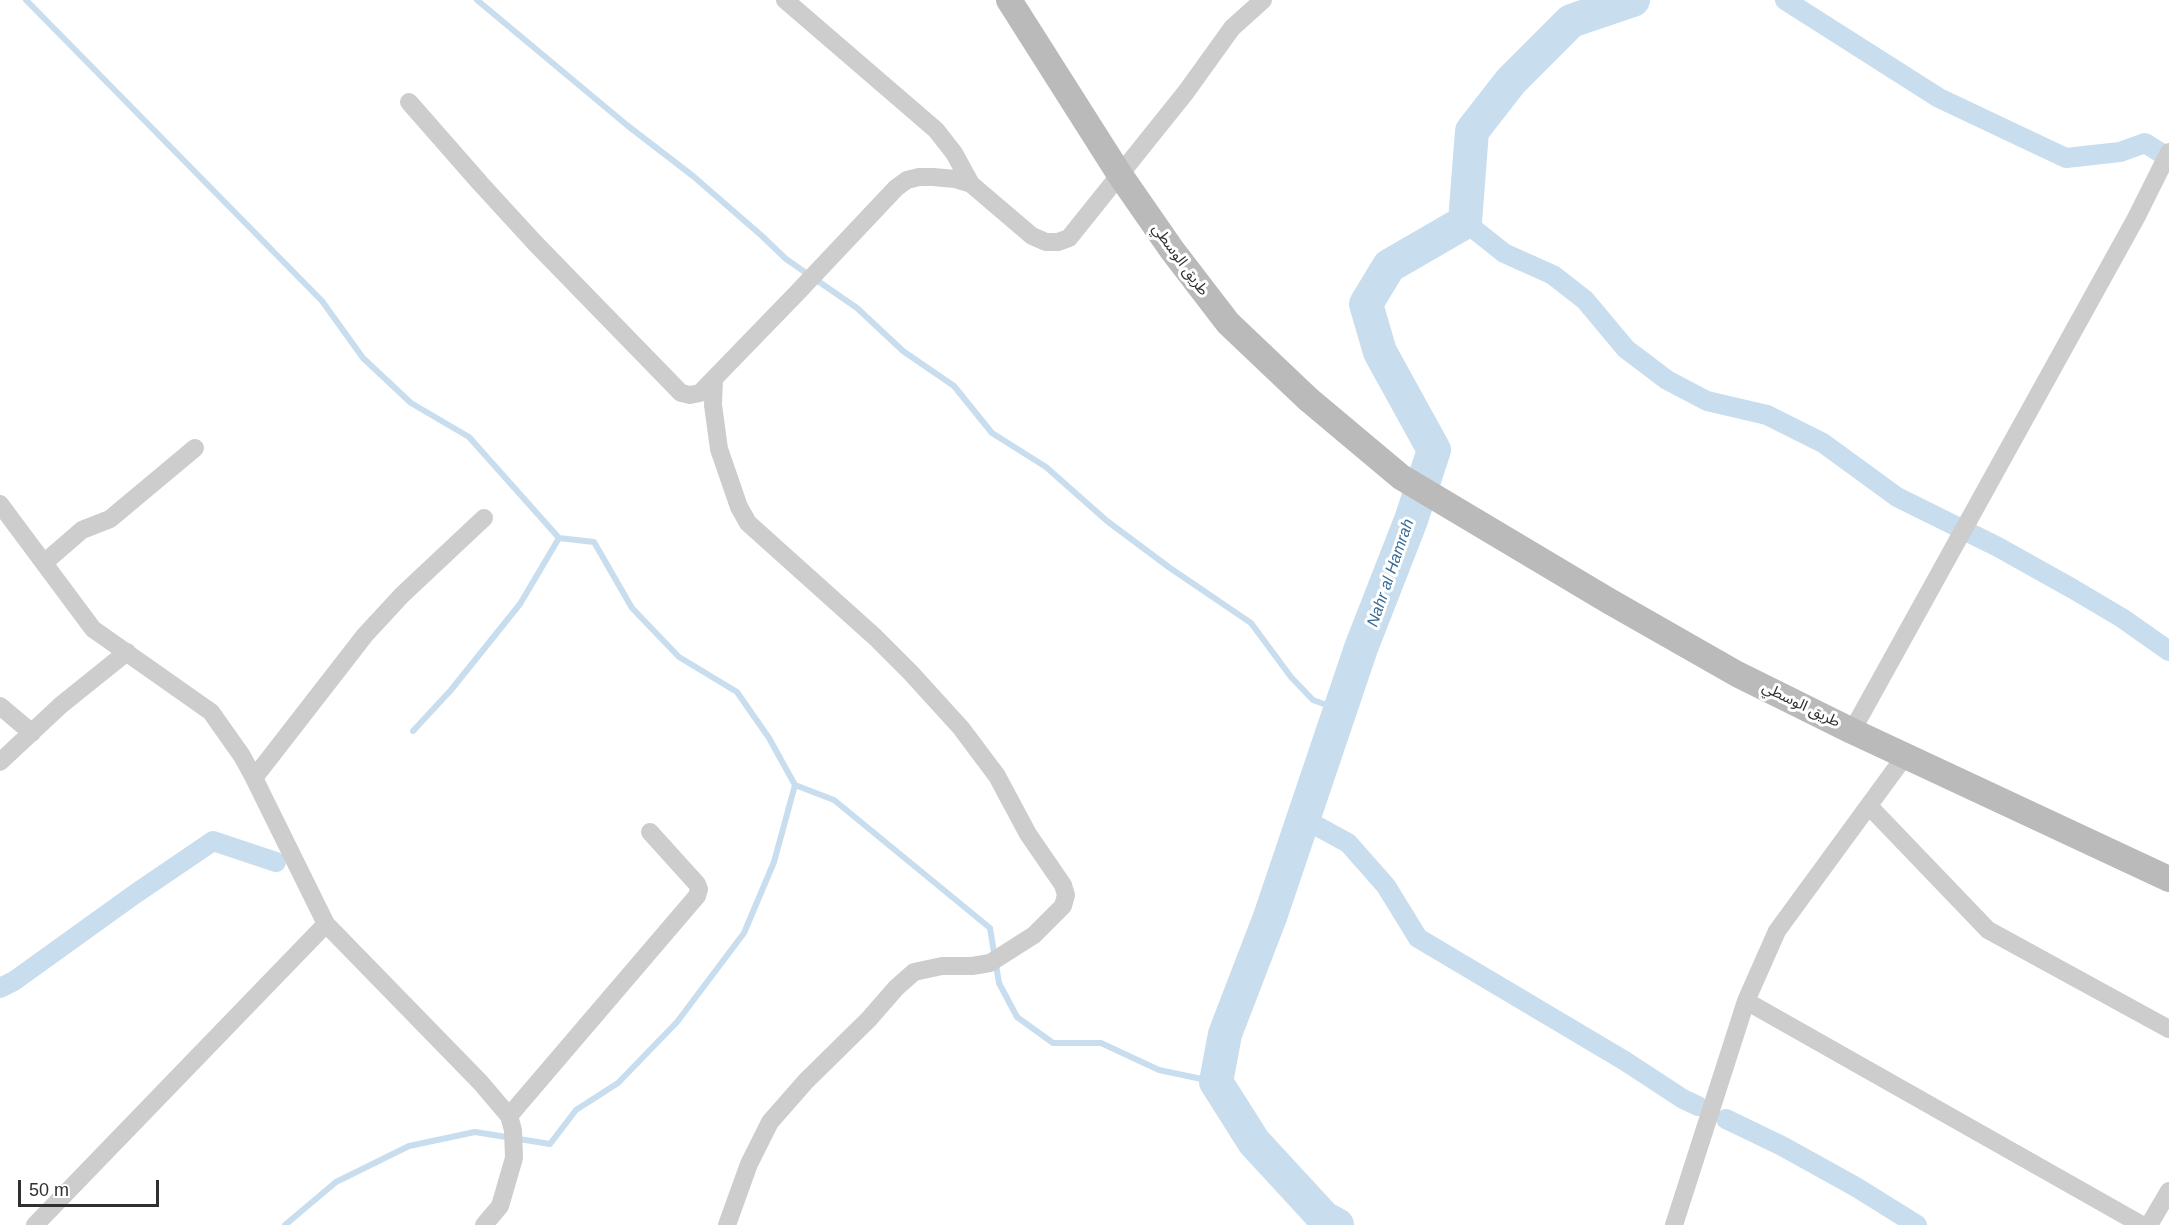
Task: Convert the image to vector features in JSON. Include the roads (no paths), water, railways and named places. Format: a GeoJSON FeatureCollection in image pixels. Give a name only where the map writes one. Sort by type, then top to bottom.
{"type":"FeatureCollection","features":[{"type":"Feature","properties":{"kind":"main road","name":"طريق الوسطي"},"geometry":{"type":"LineString","coordinates":[[1009,0],[1120,175],[1172,250],[1228,323],[1308,399],[1401,477],[1737,674],[1905,756],[2169,879]]}},
{"type":"Feature","properties":{"kind":"street"},"geometry":{"type":"LineString","coordinates":[[785,0],[936,130],[954,153],[971,184],[1032,236],[1046,242],[1058,242],[1069,238],[1186,92],[1232,28],[1263,0]]}},
{"type":"Feature","properties":{"kind":"street"},"geometry":{"type":"LineString","coordinates":[[410,102],[480,183],[681,393],[690,395],[700,393],[714,379],[896,188],[907,180],[919,177],[956,179],[971,184]]}},
{"type":"Feature","properties":{"kind":"street"},"geometry":{"type":"LineString","coordinates":[[1852,730],[2130,228],[2163,173],[2169,152]]}},
{"type":"Feature","properties":{"kind":"street"},"geometry":{"type":"LineString","coordinates":[[714,379],[712,405],[719,449],[739,507],[748,523],[875,637],[937,700],[984,757],[1008,795],[1028,834],[1063,885],[1066,895],[1063,906],[1028,940],[990,963],[972,966],[942,966],[914,972],[896,988],[869,1019],[806,1081],[770,1122],[749,1164],[727,1225]]}},
{"type":"Feature","properties":{"kind":"street"},"geometry":{"type":"LineString","coordinates":[[45,562],[82,530],[110,519],[195,448]]}},
{"type":"Feature","properties":{"kind":"street"},"geometry":{"type":"LineString","coordinates":[[0,504],[93,629],[211,712],[242,756],[254,778],[326,924],[480,1082],[511,1123],[514,1158],[500,1206],[484,1225]]}},
{"type":"Feature","properties":{"kind":"street"},"geometry":{"type":"LineString","coordinates":[[254,778],[365,635],[402,595],[484,518]]}},
{"type":"Feature","properties":{"kind":"street"},"geometry":{"type":"LineString","coordinates":[[0,762],[61,705],[127,652]]}},
{"type":"Feature","properties":{"kind":"street"},"geometry":{"type":"LineString","coordinates":[[0,706],[32,733]]}},
{"type":"Feature","properties":{"kind":"street"},"geometry":{"type":"LineString","coordinates":[[1674,1225],[1746,1001],[1777,931],[1905,756]]}},
{"type":"Feature","properties":{"kind":"street"},"geometry":{"type":"LineString","coordinates":[[1869,806],[1989,930],[2169,1029]]}},
{"type":"Feature","properties":{"kind":"street"},"geometry":{"type":"LineString","coordinates":[[511,1123],[697,896],[699,889],[697,884],[650,832]]}},
{"type":"Feature","properties":{"kind":"street"},"geometry":{"type":"LineString","coordinates":[[35,1225],[326,924]]}},
{"type":"Feature","properties":{"kind":"street"},"geometry":{"type":"LineString","coordinates":[[1746,1001],[2142,1225]]}},
{"type":"Feature","properties":{"kind":"street"},"geometry":{"type":"LineString","coordinates":[[2149,1225],[2169,1191]]}},
{"type":"Feature","properties":{"kind":"waterway"},"geometry":{"type":"LineString","coordinates":[[26,0],[322,301],[363,358],[411,403],[469,437],[559,538],[594,542],[632,608],[679,657],[737,692],[769,738],[795,785],[834,800],[990,928],[999,983],[1017,1017],[1053,1043],[1101,1043],[1159,1070],[1216,1082]]}},
{"type":"Feature","properties":{"kind":"waterway"},"geometry":{"type":"LineString","coordinates":[[477,0],[628,126],[693,176],[786,259],[857,308],[903,351],[954,386],[992,433],[1046,467],[1107,521],[1170,568],[1251,623],[1291,677],[1313,700],[1340,710]]}},
{"type":"Feature","properties":{"kind":"waterway","name":"Nahr al Hamrah"},"geometry":{"type":"LineString","coordinates":[[1337,1225],[1324,1218],[1254,1142],[1216,1082],[1225,1034],[1270,917],[1361,648],[1411,520],[1434,450],[1380,352],[1366,304],[1389,266],[1465,222],[1472,131],[1511,81],[1571,21],[1633,0]]}},
{"type":"Feature","properties":{"kind":"waterway"},"geometry":{"type":"LineString","coordinates":[[1785,0],[1939,98],[2066,158],[2120,152],[2145,143],[2169,158]]}},
{"type":"Feature","properties":{"kind":"waterway"},"geometry":{"type":"LineString","coordinates":[[1465,222],[1504,253],[1553,275],[1585,300],[1626,349],[1667,380],[1707,401],[1767,415],[1823,443],[1897,497],[1998,547],[2073,589],[2122,618],[2169,651]]}},
{"type":"Feature","properties":{"kind":"waterway"},"geometry":{"type":"LineString","coordinates":[[413,731],[451,690],[520,604],[559,538]]}},
{"type":"Feature","properties":{"kind":"waterway"},"geometry":{"type":"LineString","coordinates":[[285,1225],[336,1182],[409,1146],[475,1132],[550,1144],[576,1110],[618,1083],[677,1022],[744,933],[774,862],[795,785]]}},
{"type":"Feature","properties":{"kind":"waterway"},"geometry":{"type":"LineString","coordinates":[[1304,819],[1348,843],[1386,886],[1418,938],[1698,1106]]}},
{"type":"Feature","properties":{"kind":"waterway"},"geometry":{"type":"LineString","coordinates":[[0,988],[14,981],[213,841],[276,862]]}},
{"type":"Feature","properties":{"kind":"waterway"},"geometry":{"type":"LineString","coordinates":[[1726,1119],[1782,1146],[1856,1187],[1917,1225]]}}]}
